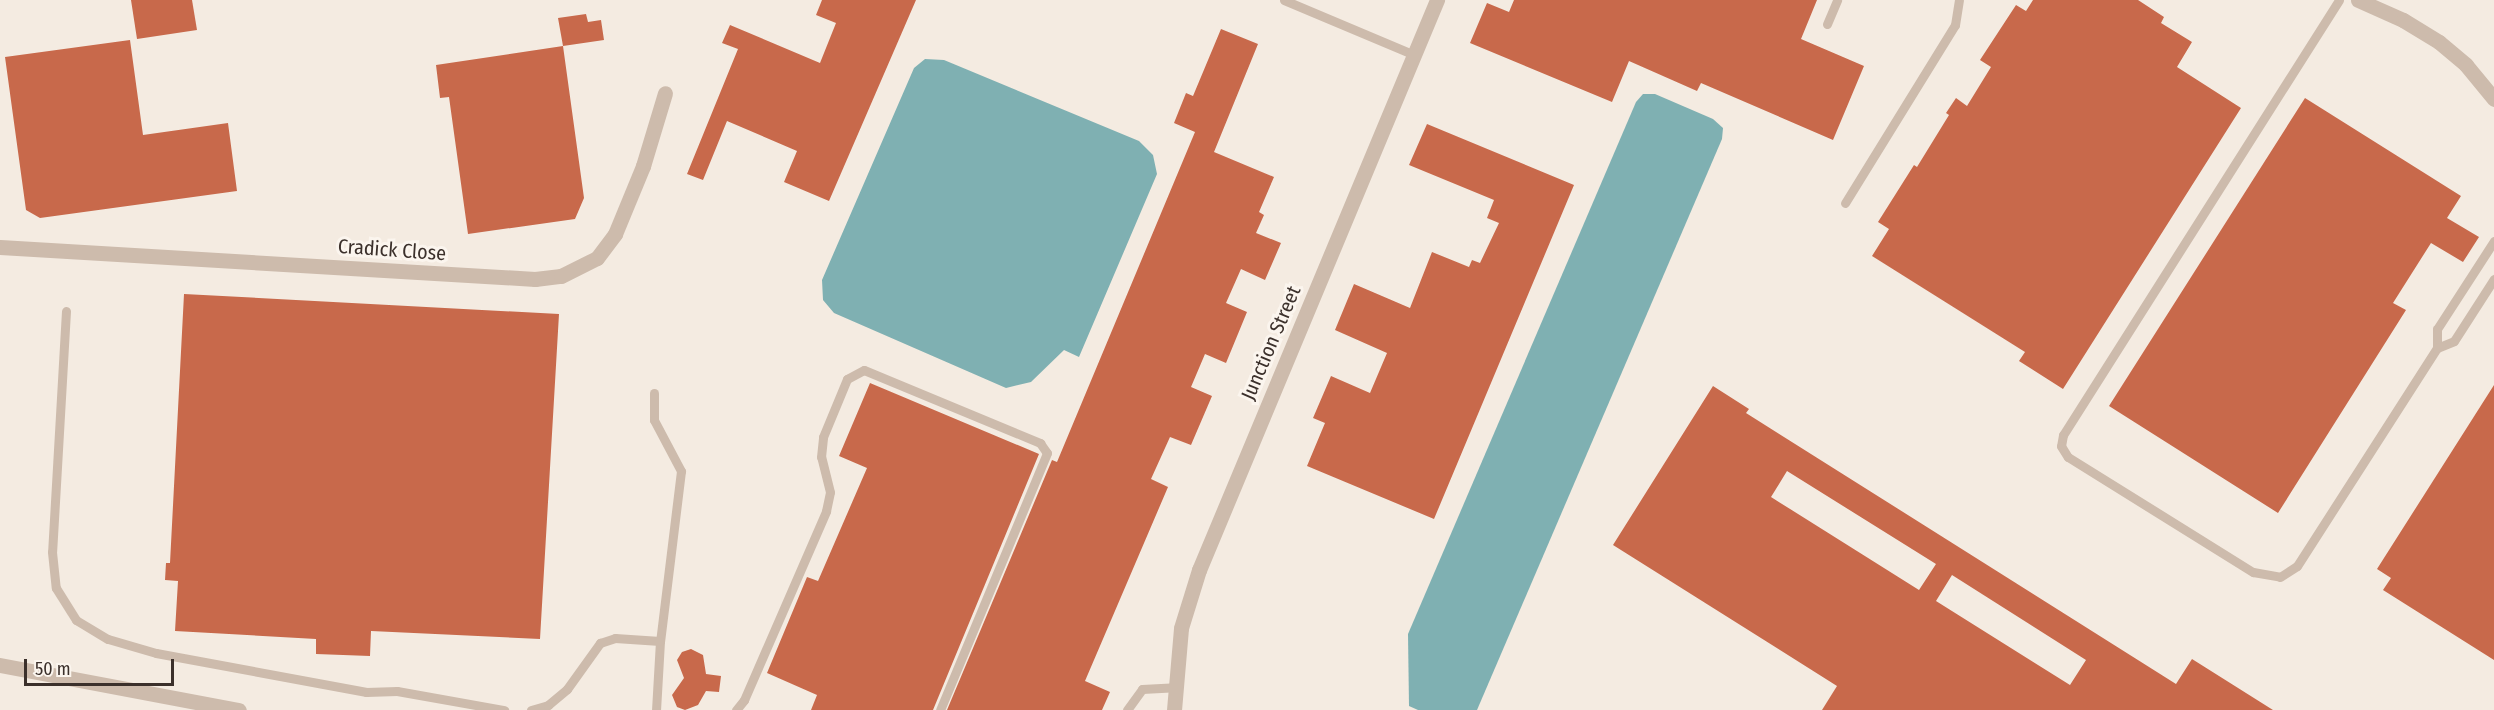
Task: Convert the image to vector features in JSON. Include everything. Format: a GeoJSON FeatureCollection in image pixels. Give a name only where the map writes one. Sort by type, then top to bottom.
{"type":"FeatureCollection","features":[{"type":"Feature","properties":{"kind":"street","name":"Junction Street"},"geometry":{"type":"LineString","coordinates":[[1174,710],[1181,628],[1198,570],[1437,0]]}},
{"type":"Feature","properties":{"kind":"street"},"geometry":{"type":"LineString","coordinates":[[2358,0],[2403,20],[2439,42],[2466,65],[2494,99]]}},
{"type":"Feature","properties":{"kind":"street","name":"Cradick Close"},"geometry":{"type":"LineString","coordinates":[[0,247],[535,279],[561,276],[597,258],[615,234],[643,166],[665,93]]}},
{"type":"Feature","properties":{"kind":"street"},"geometry":{"type":"LineString","coordinates":[[0,665],[239,710]]}},
{"type":"Feature","properties":{"kind":"lane"},"geometry":{"type":"LineString","coordinates":[[1284,0],[1415,55]]}},
{"type":"Feature","properties":{"kind":"lane"},"geometry":{"type":"LineString","coordinates":[[1827,24],[1837,0]]}},
{"type":"Feature","properties":{"kind":"lane"},"geometry":{"type":"LineString","coordinates":[[1845,203],[1955,25],[1959,0]]}},
{"type":"Feature","properties":{"kind":"lane"},"geometry":{"type":"LineString","coordinates":[[2339,0],[2063,435],[2061,446],[2068,457],[2253,572],[2280,577],[2297,566],[2437,348],[2437,329],[2494,241]]}},
{"type":"Feature","properties":{"kind":"lane"},"geometry":{"type":"LineString","coordinates":[[2437,348],[2454,341],[2494,279]]}},
{"type":"Feature","properties":{"kind":"lane"},"geometry":{"type":"LineString","coordinates":[[66,311],[52,552],[56,588],[76,621],[108,639],[156,653],[366,692],[397,692],[504,710]]}},
{"type":"Feature","properties":{"kind":"lane"},"geometry":{"type":"LineString","coordinates":[[736,710],[744,700],[826,511],[830,492],[820,450],[823,437],[847,379],[864,370],[1040,443],[1047,453],[940,710]]}},
{"type":"Feature","properties":{"kind":"lane"},"geometry":{"type":"LineString","coordinates":[[654,393],[654,420],[681,471],[660,641],[656,710]]}},
{"type":"Feature","properties":{"kind":"lane"},"geometry":{"type":"LineString","coordinates":[[531,710],[548,705],[567,689],[600,643],[615,638],[660,641]]}},
{"type":"Feature","properties":{"kind":"lane"},"geometry":{"type":"LineString","coordinates":[[1127,710],[1142,689],[1175,687]]}},
{"type":"Feature","properties":{"kind":"water"},"geometry":{"type":"Polygon","coordinates":[[[925,59],[944,60],[1139,141],[1153,155],[1157,174],[1079,357],[1064,350],[1031,382],[1006,388],[834,313],[823,300],[822,280],[914,68],[925,59]]]}},
{"type":"Feature","properties":{"kind":"water"},"geometry":{"type":"Polygon","coordinates":[[[1643,94],[1655,94],[1713,119],[1723,128],[1722,139],[1477,710],[1418,710],[1409,706],[1408,634],[1636,102],[1643,94]]]}},
{"type":"Feature","properties":{"kind":"building"},"geometry":{"type":"Polygon","coordinates":[[[131,0],[192,0],[197,30],[137,39],[131,0]]]}},
{"type":"Feature","properties":{"kind":"building"},"geometry":{"type":"Polygon","coordinates":[[[822,0],[916,0],[829,201],[784,182],[797,151],[727,121],[703,180],[687,174],[738,49],[722,43],[730,25],[820,63],[836,23],[816,15],[822,0]]]}},
{"type":"Feature","properties":{"kind":"building"},"geometry":{"type":"Polygon","coordinates":[[[1514,0],[1817,0],[1801,39],[1864,66],[1833,140],[1701,83],[1697,91],[1629,61],[1612,102],[1470,43],[1487,3],[1509,12],[1514,0]]]}},
{"type":"Feature","properties":{"kind":"building"},"geometry":{"type":"Polygon","coordinates":[[[2033,0],[2138,0],[2164,17],[2161,23],[2192,42],[2177,67],[2241,108],[2063,389],[2019,361],[2025,352],[1872,256],[1889,229],[1878,222],[1914,165],[1917,167],[1949,115],[1946,113],[1956,98],[1967,106],[1991,67],[1980,60],[2016,5],[2026,11],[2033,0]]]}},
{"type":"Feature","properties":{"kind":"building"},"geometry":{"type":"Polygon","coordinates":[[[586,14],[588,22],[601,20],[604,40],[563,46],[558,18],[586,14]]]}},
{"type":"Feature","properties":{"kind":"building"},"geometry":{"type":"Polygon","coordinates":[[[1221,29],[1258,44],[1214,152],[1274,177],[1259,212],[1264,215],[1256,233],[1281,243],[1265,280],[1241,269],[1226,303],[1247,312],[1226,363],[1205,354],[1191,387],[1212,396],[1191,445],[1170,437],[1151,479],[1168,487],[1085,681],[1110,692],[1102,710],[947,710],[1052,460],[1057,462],[1195,132],[1174,123],[1186,93],[1193,96],[1221,29]]]}},
{"type":"Feature","properties":{"kind":"building"},"geometry":{"type":"Polygon","coordinates":[[[130,40],[143,135],[228,123],[237,191],[40,218],[26,210],[5,57],[130,40]]]}},
{"type":"Feature","properties":{"kind":"building"},"geometry":{"type":"Polygon","coordinates":[[[563,46],[584,198],[575,219],[468,234],[449,97],[440,98],[436,65],[563,46]]]}},
{"type":"Feature","properties":{"kind":"building"},"geometry":{"type":"Polygon","coordinates":[[[2305,98],[2461,196],[2447,218],[2479,237],[2463,262],[2431,243],[2393,303],[2406,310],[2278,513],[2109,406],[2305,98]]]}},
{"type":"Feature","properties":{"kind":"building"},"geometry":{"type":"Polygon","coordinates":[[[1427,124],[1574,185],[1434,519],[1307,466],[1325,423],[1313,418],[1331,376],[1370,393],[1387,353],[1335,330],[1354,284],[1410,308],[1432,252],[1469,267],[1472,260],[1480,263],[1499,223],[1487,218],[1494,200],[1409,165],[1427,124]]]}},
{"type":"Feature","properties":{"kind":"building"},"geometry":{"type":"Polygon","coordinates":[[[184,294],[559,314],[540,639],[371,631],[370,656],[316,654],[316,639],[175,631],[178,581],[165,580],[166,563],[170,563],[184,294]]]}},
{"type":"Feature","properties":{"kind":"building"},"geometry":{"type":"Polygon","coordinates":[[[870,383],[1039,454],[933,710],[811,710],[817,695],[767,673],[807,577],[818,581],[867,468],[839,456],[870,383]]]}},
{"type":"Feature","properties":{"kind":"building"},"geometry":{"type":"Polygon","coordinates":[[[2494,385],[2494,660],[2383,590],[2391,578],[2377,569],[2494,385]]]}},
{"type":"Feature","properties":{"kind":"building"},"geometry":{"type":"Polygon","coordinates":[[[1713,386],[1749,409],[1746,413],[2176,684],[2192,659],[2273,710],[1822,710],[1837,686],[1613,545],[1713,386]],[[1787,471],[1771,497],[1919,590],[1936,564],[1787,471]],[[1952,575],[1936,601],[2070,685],[2086,660],[1952,575]]]}},
{"type":"Feature","properties":{"kind":"building"},"geometry":{"type":"Polygon","coordinates":[[[691,649],[703,655],[706,674],[721,676],[719,692],[706,691],[698,705],[685,710],[677,707],[672,695],[684,678],[677,660],[682,652],[691,649]]]}}]}
